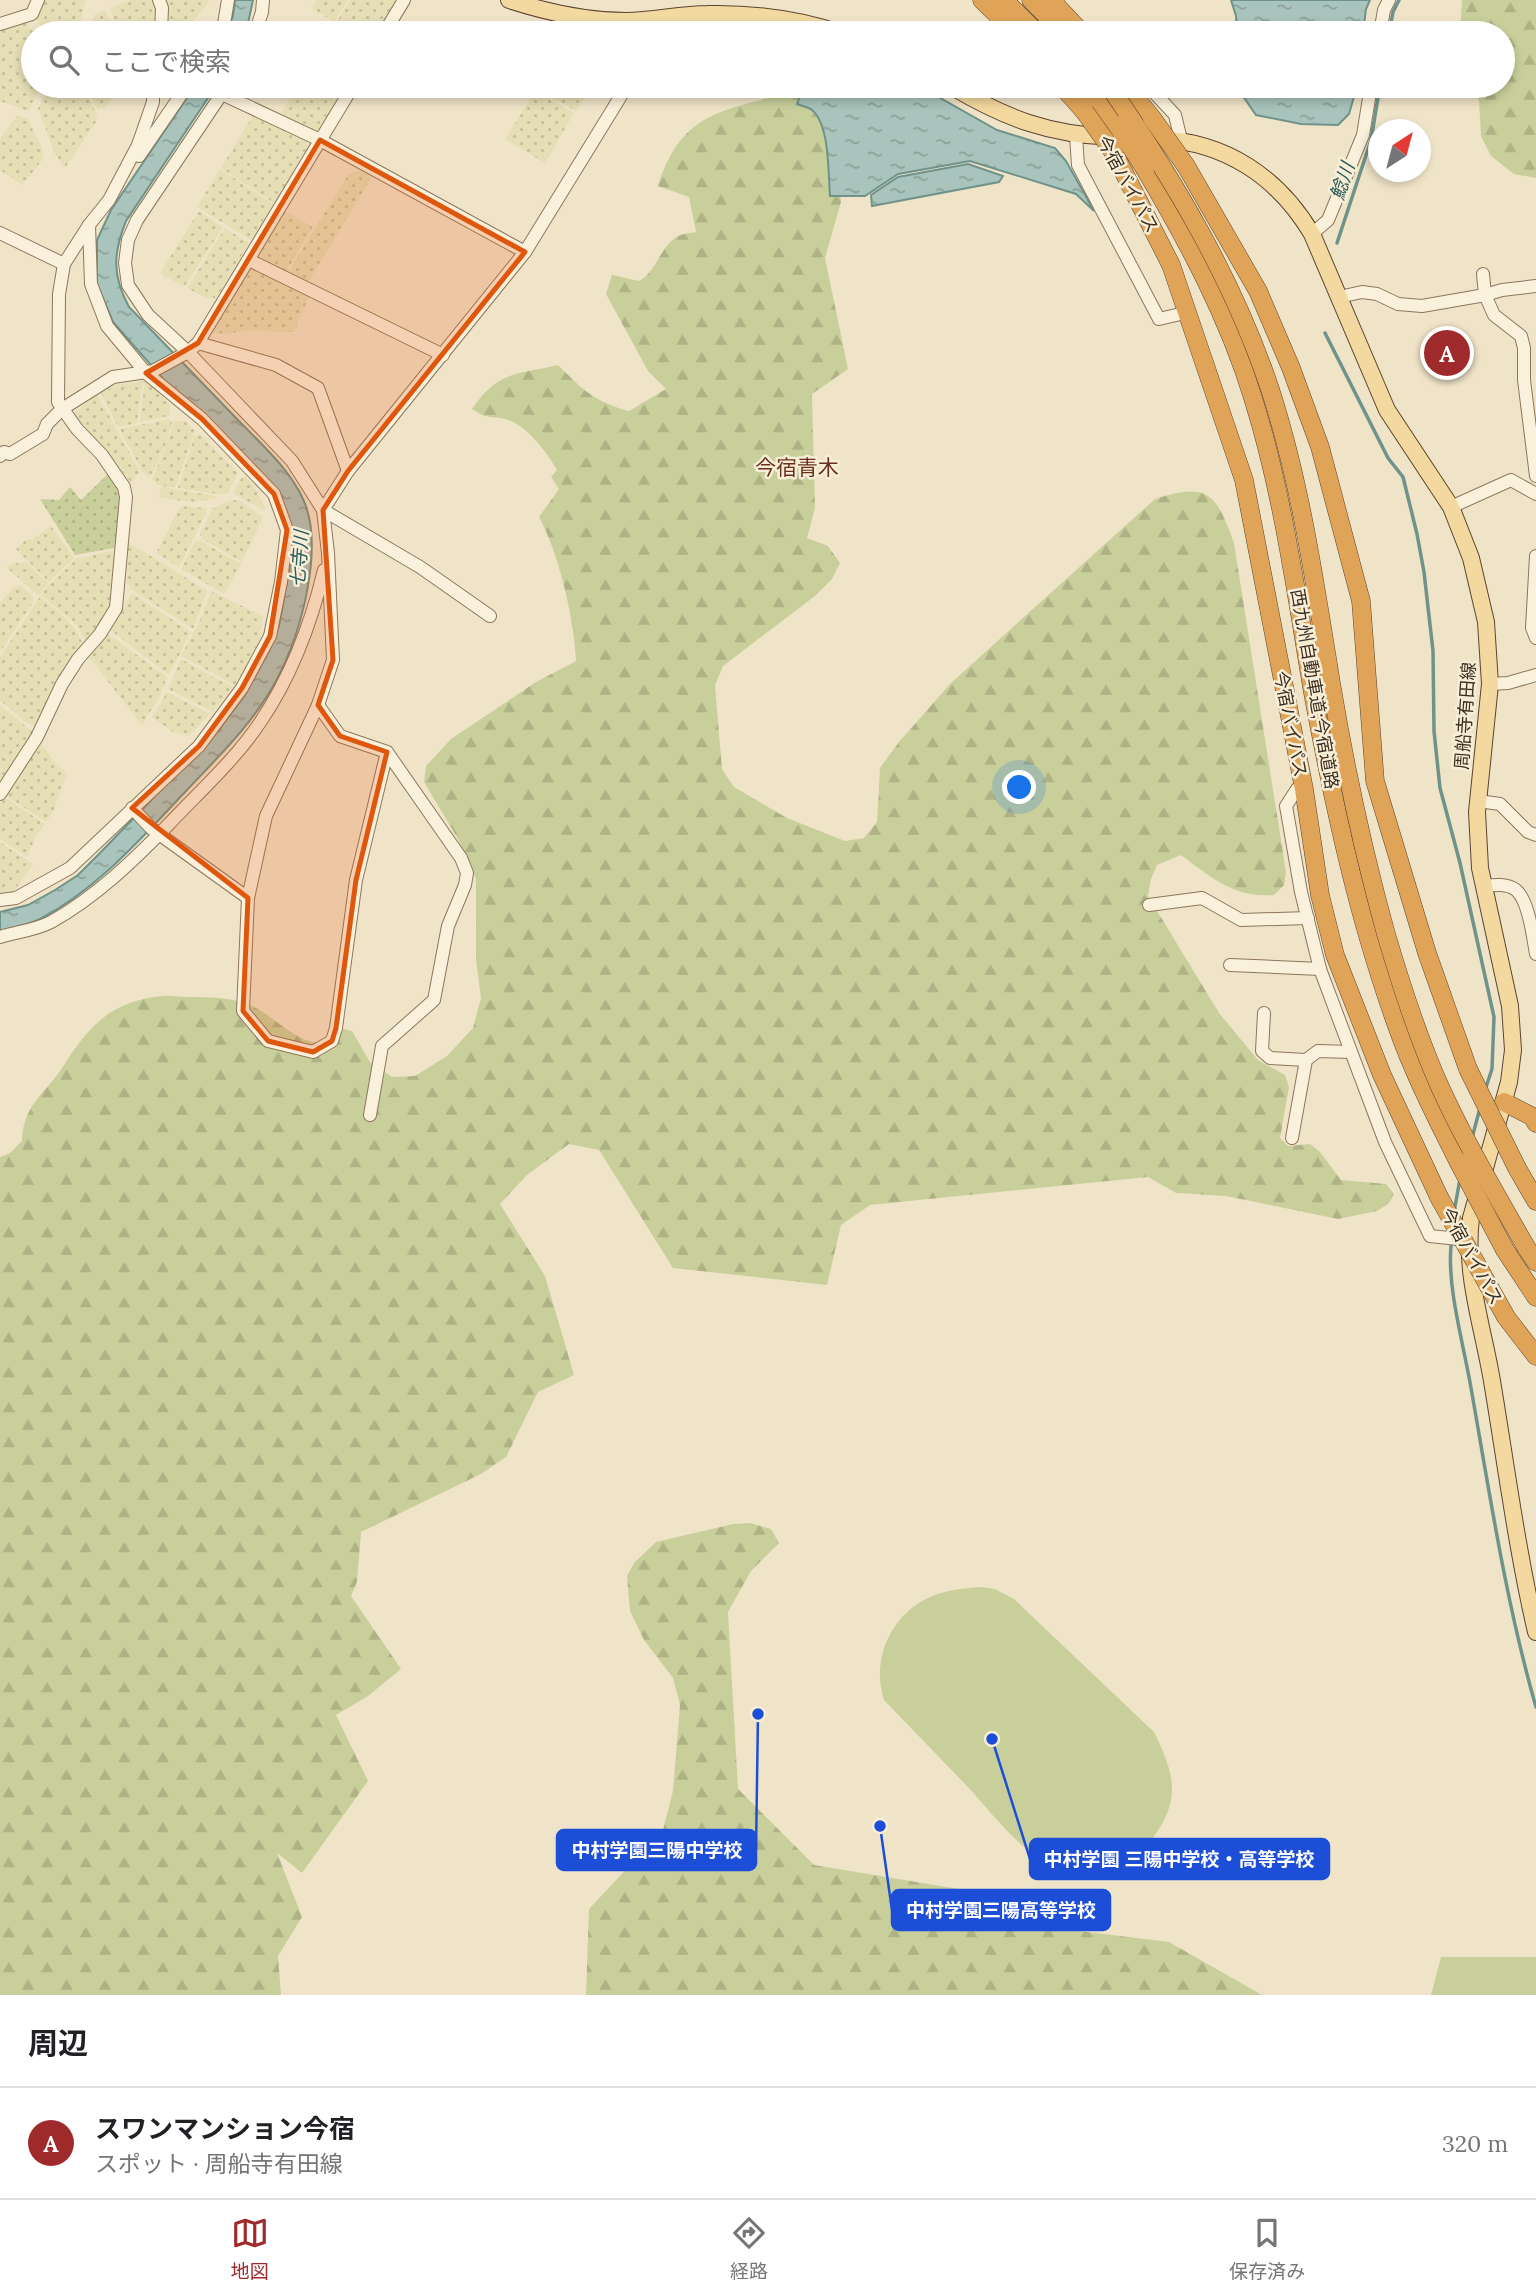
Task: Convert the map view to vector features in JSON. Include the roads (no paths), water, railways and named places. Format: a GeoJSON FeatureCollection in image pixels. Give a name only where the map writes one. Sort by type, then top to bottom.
{"type":"FeatureCollection","features":[{"type":"Feature","properties":{"kind":"highway"},"geometry":{"type":"LineString","coordinates":[[982,0],[1004,21]]}},
{"type":"Feature","properties":{"kind":"highway"},"geometry":{"type":"LineString","coordinates":[[1004,0],[1025,21]]}},
{"type":"Feature","properties":{"kind":"highway"},"geometry":{"type":"LineString","coordinates":[[1031,0],[1061,21]]}},
{"type":"Feature","properties":{"kind":"highway"},"geometry":{"type":"LineString","coordinates":[[1051,0],[1068,21]]}},
{"type":"Feature","properties":{"kind":"highway","name":"今宿バイパス"},"geometry":{"type":"LineString","coordinates":[[1073,98],[1114,153],[1171,265],[1244,480],[1304,789],[1320,895],[1335,955],[1382,1075],[1439,1197],[1506,1317],[1536,1356]]}},
{"type":"Feature","properties":{"kind":"highway","name":"西九州自動車道;今宿道路"},"geometry":{"type":"LineString","coordinates":[[1095,98],[1138,158],[1179,227],[1208,282],[1235,344],[1273,468],[1296,582],[1330,780],[1368,942],[1397,1028],[1424,1092],[1505,1250],[1536,1297]]}},
{"type":"Feature","properties":{"kind":"highway","name":"西九州自動車道;今宿道路"},"geometry":{"type":"LineString","coordinates":[[1117,98],[1167,172],[1195,220],[1239,312],[1270,389],[1303,515],[1348,775],[1364,852],[1387,935],[1414,1021],[1439,1085],[1464,1136],[1536,1262]]}},
{"type":"Feature","properties":{"kind":"highway"},"geometry":{"type":"LineString","coordinates":[[1136,98],[1186,166],[1258,290],[1292,368],[1320,447],[1360,601],[1375,781],[1427,953],[1468,1069],[1517,1168],[1536,1200]]}},
{"type":"Feature","properties":{"kind":"highway"},"geometry":{"type":"LineString","coordinates":[[1504,1102],[1533,1118],[1536,1124]]}},
{"type":"Feature","properties":{"kind":"main road"},"geometry":{"type":"LineString","coordinates":[[509,0],[586,18],[625,21]]}},
{"type":"Feature","properties":{"kind":"main road"},"geometry":{"type":"LineString","coordinates":[[670,21],[705,7],[787,21]]}},
{"type":"Feature","properties":{"kind":"main road","name":"周船寺有田線"},"geometry":{"type":"LineString","coordinates":[[974,98],[1014,119],[1076,136],[1181,140],[1238,161],[1263,176],[1283,193],[1312,234],[1387,410],[1451,507],[1471,558],[1487,632],[1490,684],[1478,801],[1483,886],[1510,1006],[1513,1050],[1504,1102],[1471,1218],[1468,1240],[1475,1303],[1491,1374],[1536,1632]]}},
{"type":"Feature","properties":{"kind":"street"},"geometry":{"type":"LineString","coordinates":[[0,24],[32,14],[38,0]]}},
{"type":"Feature","properties":{"kind":"street"},"geometry":{"type":"LineString","coordinates":[[159,0],[162,21]]}},
{"type":"Feature","properties":{"kind":"street"},"geometry":{"type":"LineString","coordinates":[[224,21],[228,0]]}},
{"type":"Feature","properties":{"kind":"street"},"geometry":{"type":"LineString","coordinates":[[259,21],[263,0]]}},
{"type":"Feature","properties":{"kind":"street"},"geometry":{"type":"LineString","coordinates":[[391,21],[404,0]]}},
{"type":"Feature","properties":{"kind":"street"},"geometry":{"type":"LineString","coordinates":[[1382,21],[1389,0]]}},
{"type":"Feature","properties":{"kind":"street"},"geometry":{"type":"LineString","coordinates":[[109,200],[138,145],[153,98]]}},
{"type":"Feature","properties":{"kind":"street"},"geometry":{"type":"LineString","coordinates":[[0,793],[37,737],[62,684],[116,608],[119,595],[122,522],[127,496],[124,487],[102,455],[77,429],[58,402],[59,294],[64,264],[179,98]]}},
{"type":"Feature","properties":{"kind":"street"},"geometry":{"type":"LineString","coordinates":[[219,98],[137,220],[128,240],[125,263],[128,285],[148,314],[190,350],[292,461],[323,510],[328,553],[333,660],[318,705],[266,816],[248,898],[243,1010],[268,1041],[313,1052],[332,1041],[356,880],[387,752]]}},
{"type":"Feature","properties":{"kind":"street"},"geometry":{"type":"LineString","coordinates":[[239,98],[525,252]]}},
{"type":"Feature","properties":{"kind":"street"},"geometry":{"type":"LineString","coordinates":[[1,452],[10,454],[43,434],[47,424],[62,409],[113,377],[150,372],[190,350],[249,260],[346,98]]}},
{"type":"Feature","properties":{"kind":"street"},"geometry":{"type":"LineString","coordinates":[[323,510],[348,471],[525,252],[620,98]]}},
{"type":"Feature","properties":{"kind":"street"},"geometry":{"type":"LineString","coordinates":[[1159,98],[1175,115],[1181,140]]}},
{"type":"Feature","properties":{"kind":"street"},"geometry":{"type":"LineString","coordinates":[[1312,234],[1328,220],[1363,135],[1369,98]]}},
{"type":"Feature","properties":{"kind":"street"},"geometry":{"type":"LineString","coordinates":[[1076,136],[1078,164],[1158,318],[1189,312]]}},
{"type":"Feature","properties":{"kind":"street"},"geometry":{"type":"LineString","coordinates":[[0,900],[16,898],[70,868],[199,746],[242,688],[270,636],[281,582],[287,530],[274,494],[107,326],[91,284],[89,225]]}},
{"type":"Feature","properties":{"kind":"street"},"geometry":{"type":"LineString","coordinates":[[0,233],[64,264]]}},
{"type":"Feature","properties":{"kind":"street"},"geometry":{"type":"LineString","coordinates":[[249,260],[443,355]]}},
{"type":"Feature","properties":{"kind":"street"},"geometry":{"type":"LineString","coordinates":[[1483,274],[1485,295],[1494,315],[1521,336],[1530,382],[1536,475]]}},
{"type":"Feature","properties":{"kind":"street"},"geometry":{"type":"LineString","coordinates":[[1339,297],[1362,292],[1377,294],[1398,304],[1422,306],[1536,286]]}},
{"type":"Feature","properties":{"kind":"street"},"geometry":{"type":"LineString","coordinates":[[190,350],[276,365],[317,388],[348,471]]}},
{"type":"Feature","properties":{"kind":"street"},"geometry":{"type":"LineString","coordinates":[[1451,507],[1511,480],[1536,494]]}},
{"type":"Feature","properties":{"kind":"street"},"geometry":{"type":"LineString","coordinates":[[323,510],[420,567],[490,616]]}},
{"type":"Feature","properties":{"kind":"street"},"geometry":{"type":"LineString","coordinates":[[0,937],[49,923],[101,889],[224,766],[261,721],[298,654],[314,612],[328,553]]}},
{"type":"Feature","properties":{"kind":"street"},"geometry":{"type":"LineString","coordinates":[[1536,556],[1532,628],[1536,638]]}},
{"type":"Feature","properties":{"kind":"street"},"geometry":{"type":"LineString","coordinates":[[1490,684],[1508,683],[1536,675]]}},
{"type":"Feature","properties":{"kind":"street"},"geometry":{"type":"LineString","coordinates":[[318,705],[340,736],[387,752],[461,858],[467,873],[465,885],[448,926],[434,1000],[382,1046],[370,1115]]}},
{"type":"Feature","properties":{"kind":"street"},"geometry":{"type":"LineString","coordinates":[[1304,789],[1297,789],[1286,806],[1320,969],[1385,1142],[1430,1236],[1468,1240]]}},
{"type":"Feature","properties":{"kind":"street"},"geometry":{"type":"LineString","coordinates":[[1478,801],[1500,804],[1528,832],[1536,835]]}},
{"type":"Feature","properties":{"kind":"street"},"geometry":{"type":"LineString","coordinates":[[133,810],[156,832],[248,898]]}},
{"type":"Feature","properties":{"kind":"street"},"geometry":{"type":"LineString","coordinates":[[1483,886],[1502,885],[1516,890],[1525,906],[1536,954]]}},
{"type":"Feature","properties":{"kind":"street"},"geometry":{"type":"LineString","coordinates":[[1149,905],[1202,898],[1241,919],[1308,918]]}},
{"type":"Feature","properties":{"kind":"street"},"geometry":{"type":"LineString","coordinates":[[1230,965],[1320,969]]}},
{"type":"Feature","properties":{"kind":"street"},"geometry":{"type":"LineString","coordinates":[[1264,1013],[1262,1051],[1270,1058],[1306,1060],[1318,1051],[1352,1052]]}},
{"type":"Feature","properties":{"kind":"street"},"geometry":{"type":"LineString","coordinates":[[1292,1138],[1306,1060]]}},
{"type":"Feature","properties":{"kind":"water"},"geometry":{"type":"Polygon","coordinates":[[[235,0],[253,0],[249,21],[231,21],[235,0]]]}},
{"type":"Feature","properties":{"kind":"water"},"geometry":{"type":"Polygon","coordinates":[[[1231,0],[1370,0],[1364,21],[1236,21],[1231,0]]]}},
{"type":"Feature","properties":{"kind":"water","name":"七寺川"},"geometry":{"type":"Polygon","coordinates":[[[187,98],[208,98],[126,221],[117,254],[117,275],[129,307],[290,477],[303,499],[309,518],[311,565],[302,615],[286,661],[248,723],[153,826],[101,877],[35,921],[0,931],[0,912],[28,905],[78,875],[217,732],[245,695],[269,651],[279,626],[292,554],[286,512],[202,414],[164,380],[113,322],[97,284],[97,240],[111,210],[187,98]]]}},
{"type":"Feature","properties":{"kind":"water"},"geometry":{"type":"Polygon","coordinates":[[[799,98],[940,98],[997,130],[1055,148],[1066,161],[1094,211],[1076,194],[970,161],[898,174],[865,196],[830,196],[827,150],[822,127],[812,110],[797,104],[799,98]]]}},
{"type":"Feature","properties":{"kind":"water"},"geometry":{"type":"Polygon","coordinates":[[[1244,98],[1354,98],[1349,114],[1338,125],[1301,124],[1256,115],[1244,98]]]}},
{"type":"Feature","properties":{"kind":"water"},"geometry":{"type":"Polygon","coordinates":[[[968,164],[1003,176],[999,182],[872,206],[871,195],[898,177],[968,164]]]}},
{"type":"Feature","properties":{"kind":"waterway","name":"鯰川"},"geometry":{"type":"LineString","coordinates":[[1391,21],[1399,0]]}},
{"type":"Feature","properties":{"kind":"waterway","name":"鯰川"},"geometry":{"type":"LineString","coordinates":[[1337,243],[1371,140],[1378,98]]}},
{"type":"Feature","properties":{"kind":"waterway"},"geometry":{"type":"LineString","coordinates":[[1325,333],[1388,458],[1403,477],[1417,534],[1433,651],[1434,731],[1440,788],[1460,863],[1494,1017],[1492,1069],[1485,1090]]}},
{"type":"Feature","properties":{"kind":"waterway"},"geometry":{"type":"LineString","coordinates":[[1472,1138],[1480,1108]]}},
{"type":"Feature","properties":{"kind":"waterway"},"geometry":{"type":"LineString","coordinates":[[1454,1212],[1460,1179]]}},
{"type":"Feature","properties":{"kind":"waterway"},"geometry":{"type":"LineString","coordinates":[[1451,1246],[1451,1280],[1499,1549],[1536,1707]]}},
{"type":"Feature","properties":{"kind":"place","name":"スワンマンション今宿"},"geometry":{"type":"Point","coordinates":[1447,353]}},
{"type":"Feature","properties":{"kind":"place","name":"中村学園三陽中学校"},"geometry":{"type":"Point","coordinates":[758,1714]}},
{"type":"Feature","properties":{"kind":"place","name":"中村学園 三陽中学校・高等学校"},"geometry":{"type":"Point","coordinates":[992,1739]}},
{"type":"Feature","properties":{"kind":"place","name":"中村学園三陽高等学校"},"geometry":{"type":"Point","coordinates":[880,1826]}},
{"type":"Feature","properties":{"kind":"district","name":"今宿青木"},"geometry":{"type":"Point","coordinates":[797,467]}}]}
